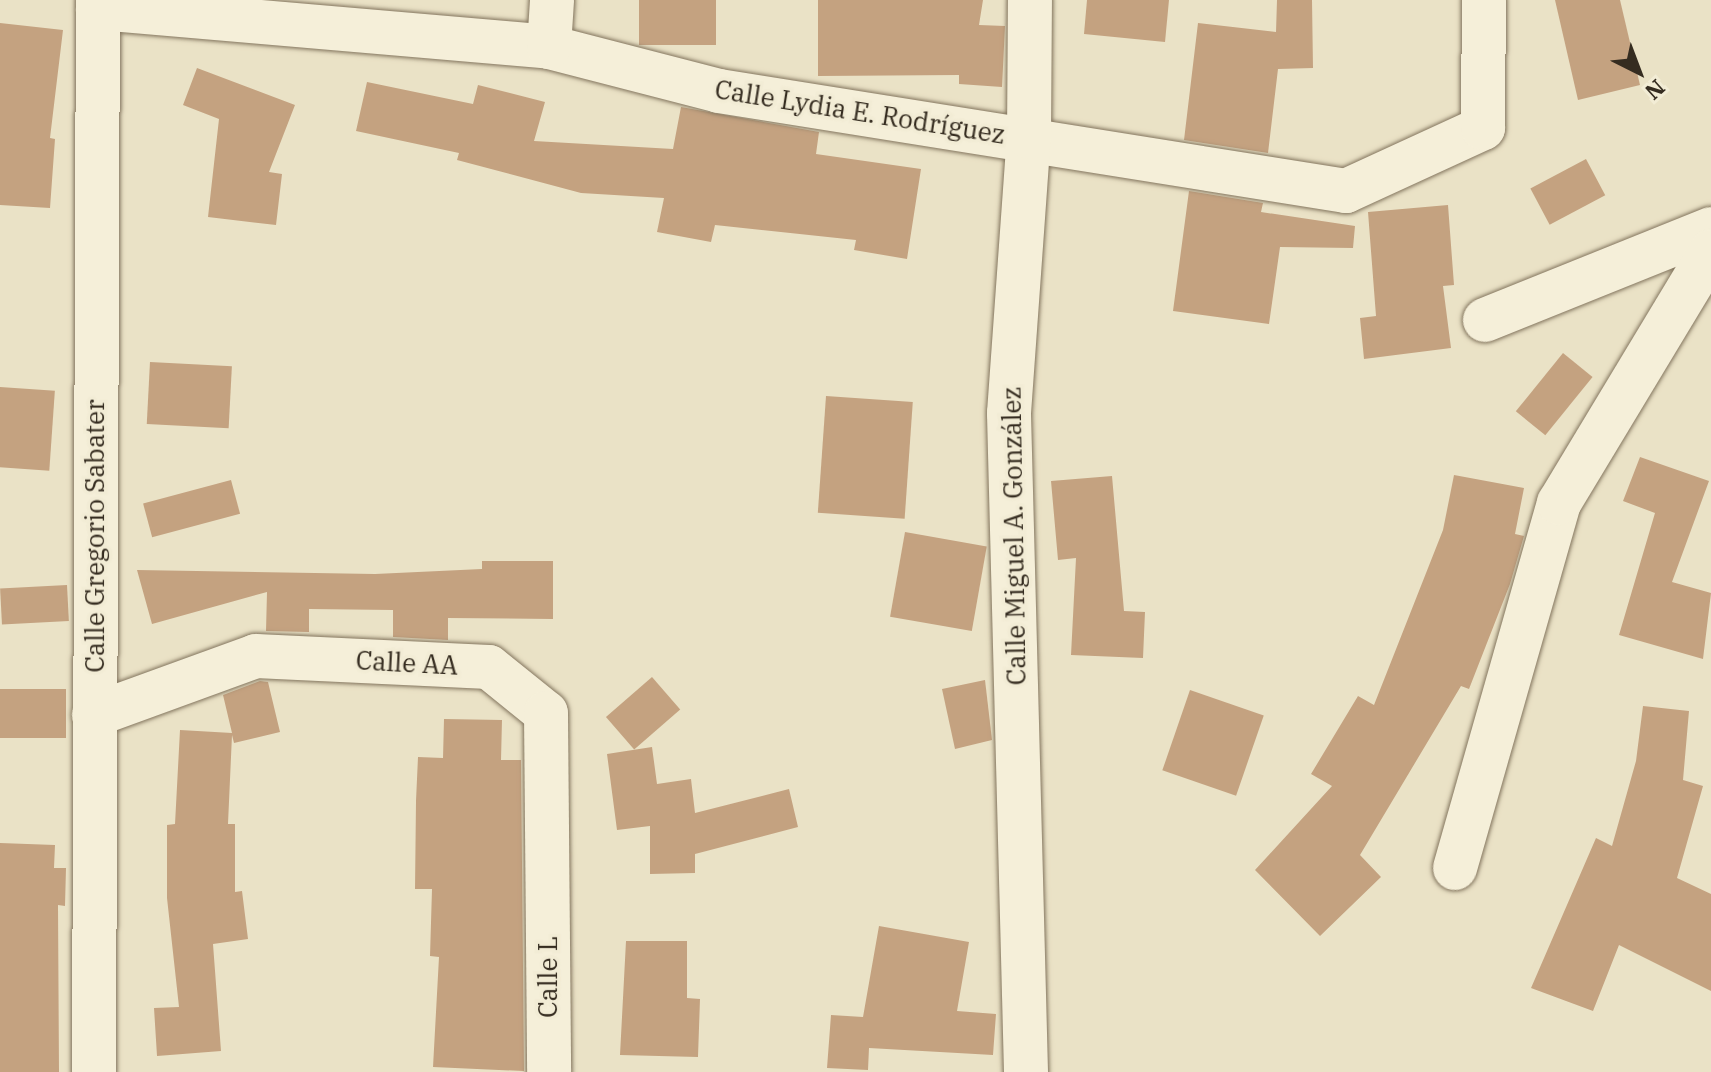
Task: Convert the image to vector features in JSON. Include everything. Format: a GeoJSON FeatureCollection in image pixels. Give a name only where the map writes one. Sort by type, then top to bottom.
{"type":"FeatureCollection","features":[{"type":"Feature","properties":{"kind":"street"},"geometry":{"type":"LineString","coordinates":[[549,47],[552,0]]}},
{"type":"Feature","properties":{"kind":"street","name":"Calle Miguel A. González"},"geometry":{"type":"LineString","coordinates":[[1026,1072],[1009,413],[1029,137],[1030,0]]}},
{"type":"Feature","properties":{"kind":"street","name":"Calle Lydia E. Rodríguez"},"geometry":{"type":"LineString","coordinates":[[98,4],[549,47],[719,91],[1029,137],[1346,191],[1483,128],[1484,0]]}},
{"type":"Feature","properties":{"kind":"street","name":"Calle Gregorio Sabater"},"geometry":{"type":"LineString","coordinates":[[94,1072],[98,4]]}},
{"type":"Feature","properties":{"kind":"street"},"geometry":{"type":"LineString","coordinates":[[1485,320],[1711,229]]}},
{"type":"Feature","properties":{"kind":"street"},"geometry":{"type":"LineString","coordinates":[[1455,868],[1559,503],[1711,251]]}},
{"type":"Feature","properties":{"kind":"street","name":"Calle AA"},"geometry":{"type":"LineString","coordinates":[[94,715],[256,656],[489,667],[546,713],[547,881]]}},
{"type":"Feature","properties":{"kind":"street","name":"Calle L"},"geometry":{"type":"LineString","coordinates":[[547,881],[549,1072]]}},
{"type":"Feature","properties":{"kind":"building"},"geometry":{"type":"Polygon","coordinates":[[[639,0],[716,0],[716,45],[639,45],[639,0]]]}},
{"type":"Feature","properties":{"kind":"building"},"geometry":{"type":"Polygon","coordinates":[[[818,0],[983,0],[979,25],[1005,26],[1002,87],[959,84],[959,75],[818,76],[818,0]]]}},
{"type":"Feature","properties":{"kind":"building"},"geometry":{"type":"Polygon","coordinates":[[[1087,0],[1169,0],[1165,42],[1084,34],[1087,0]]]}},
{"type":"Feature","properties":{"kind":"building"},"geometry":{"type":"Polygon","coordinates":[[[1277,0],[1312,0],[1313,68],[1278,69],[1268,153],[1184,140],[1198,23],[1276,32],[1277,0]]]}},
{"type":"Feature","properties":{"kind":"building"},"geometry":{"type":"Polygon","coordinates":[[[1555,0],[1620,0],[1640,85],[1578,100],[1555,0]]]}},
{"type":"Feature","properties":{"kind":"building"},"geometry":{"type":"Polygon","coordinates":[[[0,23],[63,30],[50,138],[55,139],[50,208],[0,205],[0,23]]]}},
{"type":"Feature","properties":{"kind":"building"},"geometry":{"type":"Polygon","coordinates":[[[197,68],[295,105],[269,172],[282,174],[276,225],[208,217],[219,119],[183,105],[197,68]]]}},
{"type":"Feature","properties":{"kind":"building"},"geometry":{"type":"Polygon","coordinates":[[[367,82],[473,104],[478,85],[545,102],[534,141],[673,149],[681,107],[819,132],[816,154],[921,169],[907,259],[854,250],[856,240],[715,225],[711,242],[657,232],[664,198],[581,193],[457,160],[459,153],[356,131],[367,82]]]}},
{"type":"Feature","properties":{"kind":"building"},"geometry":{"type":"Polygon","coordinates":[[[1586,159],[1605,195],[1550,225],[1530,189],[1586,159]]]}},
{"type":"Feature","properties":{"kind":"building"},"geometry":{"type":"Polygon","coordinates":[[[1189,191],[1263,203],[1261,212],[1355,226],[1353,248],[1280,247],[1269,324],[1173,311],[1189,191]]]}},
{"type":"Feature","properties":{"kind":"building"},"geometry":{"type":"Polygon","coordinates":[[[1448,205],[1454,285],[1443,286],[1451,348],[1364,359],[1360,318],[1376,316],[1368,212],[1448,205]]]}},
{"type":"Feature","properties":{"kind":"building"},"geometry":{"type":"Polygon","coordinates":[[[1563,353],[1593,377],[1545,435],[1516,411],[1563,353]]]}},
{"type":"Feature","properties":{"kind":"building"},"geometry":{"type":"Polygon","coordinates":[[[150,362],[232,366],[229,428],[147,424],[150,362]]]}},
{"type":"Feature","properties":{"kind":"building"},"geometry":{"type":"Polygon","coordinates":[[[0,387],[55,391],[49,471],[0,467],[0,387]]]}},
{"type":"Feature","properties":{"kind":"building"},"geometry":{"type":"Polygon","coordinates":[[[826,396],[913,402],[905,519],[818,513],[826,396]]]}},
{"type":"Feature","properties":{"kind":"building"},"geometry":{"type":"Polygon","coordinates":[[[1640,457],[1709,481],[1672,582],[1711,593],[1703,659],[1619,635],[1655,513],[1623,501],[1640,457]]]}},
{"type":"Feature","properties":{"kind":"building"},"geometry":{"type":"Polygon","coordinates":[[[1454,475],[1524,488],[1515,534],[1524,536],[1510,584],[1469,689],[1461,686],[1360,855],[1381,877],[1320,936],[1255,870],[1332,786],[1311,774],[1358,696],[1374,705],[1443,530],[1454,475]]]}},
{"type":"Feature","properties":{"kind":"building"},"geometry":{"type":"Polygon","coordinates":[[[1112,476],[1124,611],[1145,612],[1143,658],[1071,655],[1076,558],[1058,560],[1051,481],[1112,476]]]}},
{"type":"Feature","properties":{"kind":"building"},"geometry":{"type":"Polygon","coordinates":[[[231,480],[240,514],[152,537],[143,504],[231,480]]]}},
{"type":"Feature","properties":{"kind":"building"},"geometry":{"type":"Polygon","coordinates":[[[905,532],[987,546],[972,631],[890,617],[905,532]]]}},
{"type":"Feature","properties":{"kind":"building"},"geometry":{"type":"Polygon","coordinates":[[[482,561],[553,561],[553,619],[448,618],[448,640],[393,637],[393,610],[309,609],[309,632],[266,631],[267,592],[152,624],[137,570],[375,574],[482,569],[482,561]]]}},
{"type":"Feature","properties":{"kind":"building"},"geometry":{"type":"Polygon","coordinates":[[[67,585],[69,621],[2,624],[0,589],[67,585]]]}},
{"type":"Feature","properties":{"kind":"building"},"geometry":{"type":"Polygon","coordinates":[[[652,677],[680,709],[634,749],[606,717],[652,677]]]}},
{"type":"Feature","properties":{"kind":"building"},"geometry":{"type":"Polygon","coordinates":[[[985,680],[992,740],[955,749],[942,689],[985,680]]]}},
{"type":"Feature","properties":{"kind":"building"},"geometry":{"type":"Polygon","coordinates":[[[260,681],[268,682],[280,732],[234,743],[232,735],[228,824],[235,824],[235,892],[242,891],[248,939],[213,944],[221,1051],[157,1056],[154,1008],[179,1007],[167,898],[167,825],[175,824],[180,730],[232,733],[223,695],[260,681]]]}},
{"type":"Feature","properties":{"kind":"building"},"geometry":{"type":"Polygon","coordinates":[[[0,689],[66,689],[66,738],[0,738],[0,689]]]}},
{"type":"Feature","properties":{"kind":"building"},"geometry":{"type":"Polygon","coordinates":[[[1190,690],[1264,715],[1236,796],[1162,770],[1190,690]]]}},
{"type":"Feature","properties":{"kind":"building"},"geometry":{"type":"Polygon","coordinates":[[[1643,706],[1689,711],[1683,780],[1703,786],[1677,878],[1711,894],[1711,991],[1619,945],[1593,1011],[1531,988],[1596,838],[1612,846],[1636,761],[1643,706]]]}},
{"type":"Feature","properties":{"kind":"building"},"geometry":{"type":"Polygon","coordinates":[[[444,719],[502,720],[501,760],[521,760],[524,1071],[433,1067],[439,957],[430,956],[432,889],[415,889],[416,801],[418,757],[443,758],[444,719]]]}},
{"type":"Feature","properties":{"kind":"building"},"geometry":{"type":"Polygon","coordinates":[[[652,747],[657,784],[691,779],[695,813],[789,789],[798,827],[695,854],[695,873],[650,874],[650,826],[617,830],[607,754],[652,747]]]}},
{"type":"Feature","properties":{"kind":"building"},"geometry":{"type":"Polygon","coordinates":[[[0,843],[55,845],[54,868],[66,868],[65,906],[58,905],[59,1072],[0,1072],[0,843]]]}},
{"type":"Feature","properties":{"kind":"building"},"geometry":{"type":"Polygon","coordinates":[[[879,926],[969,942],[957,1011],[996,1014],[993,1055],[869,1048],[868,1070],[827,1068],[831,1015],[863,1017],[879,926]]]}},
{"type":"Feature","properties":{"kind":"building"},"geometry":{"type":"Polygon","coordinates":[[[626,941],[687,941],[687,998],[700,999],[698,1057],[620,1055],[626,941]]]}}]}
